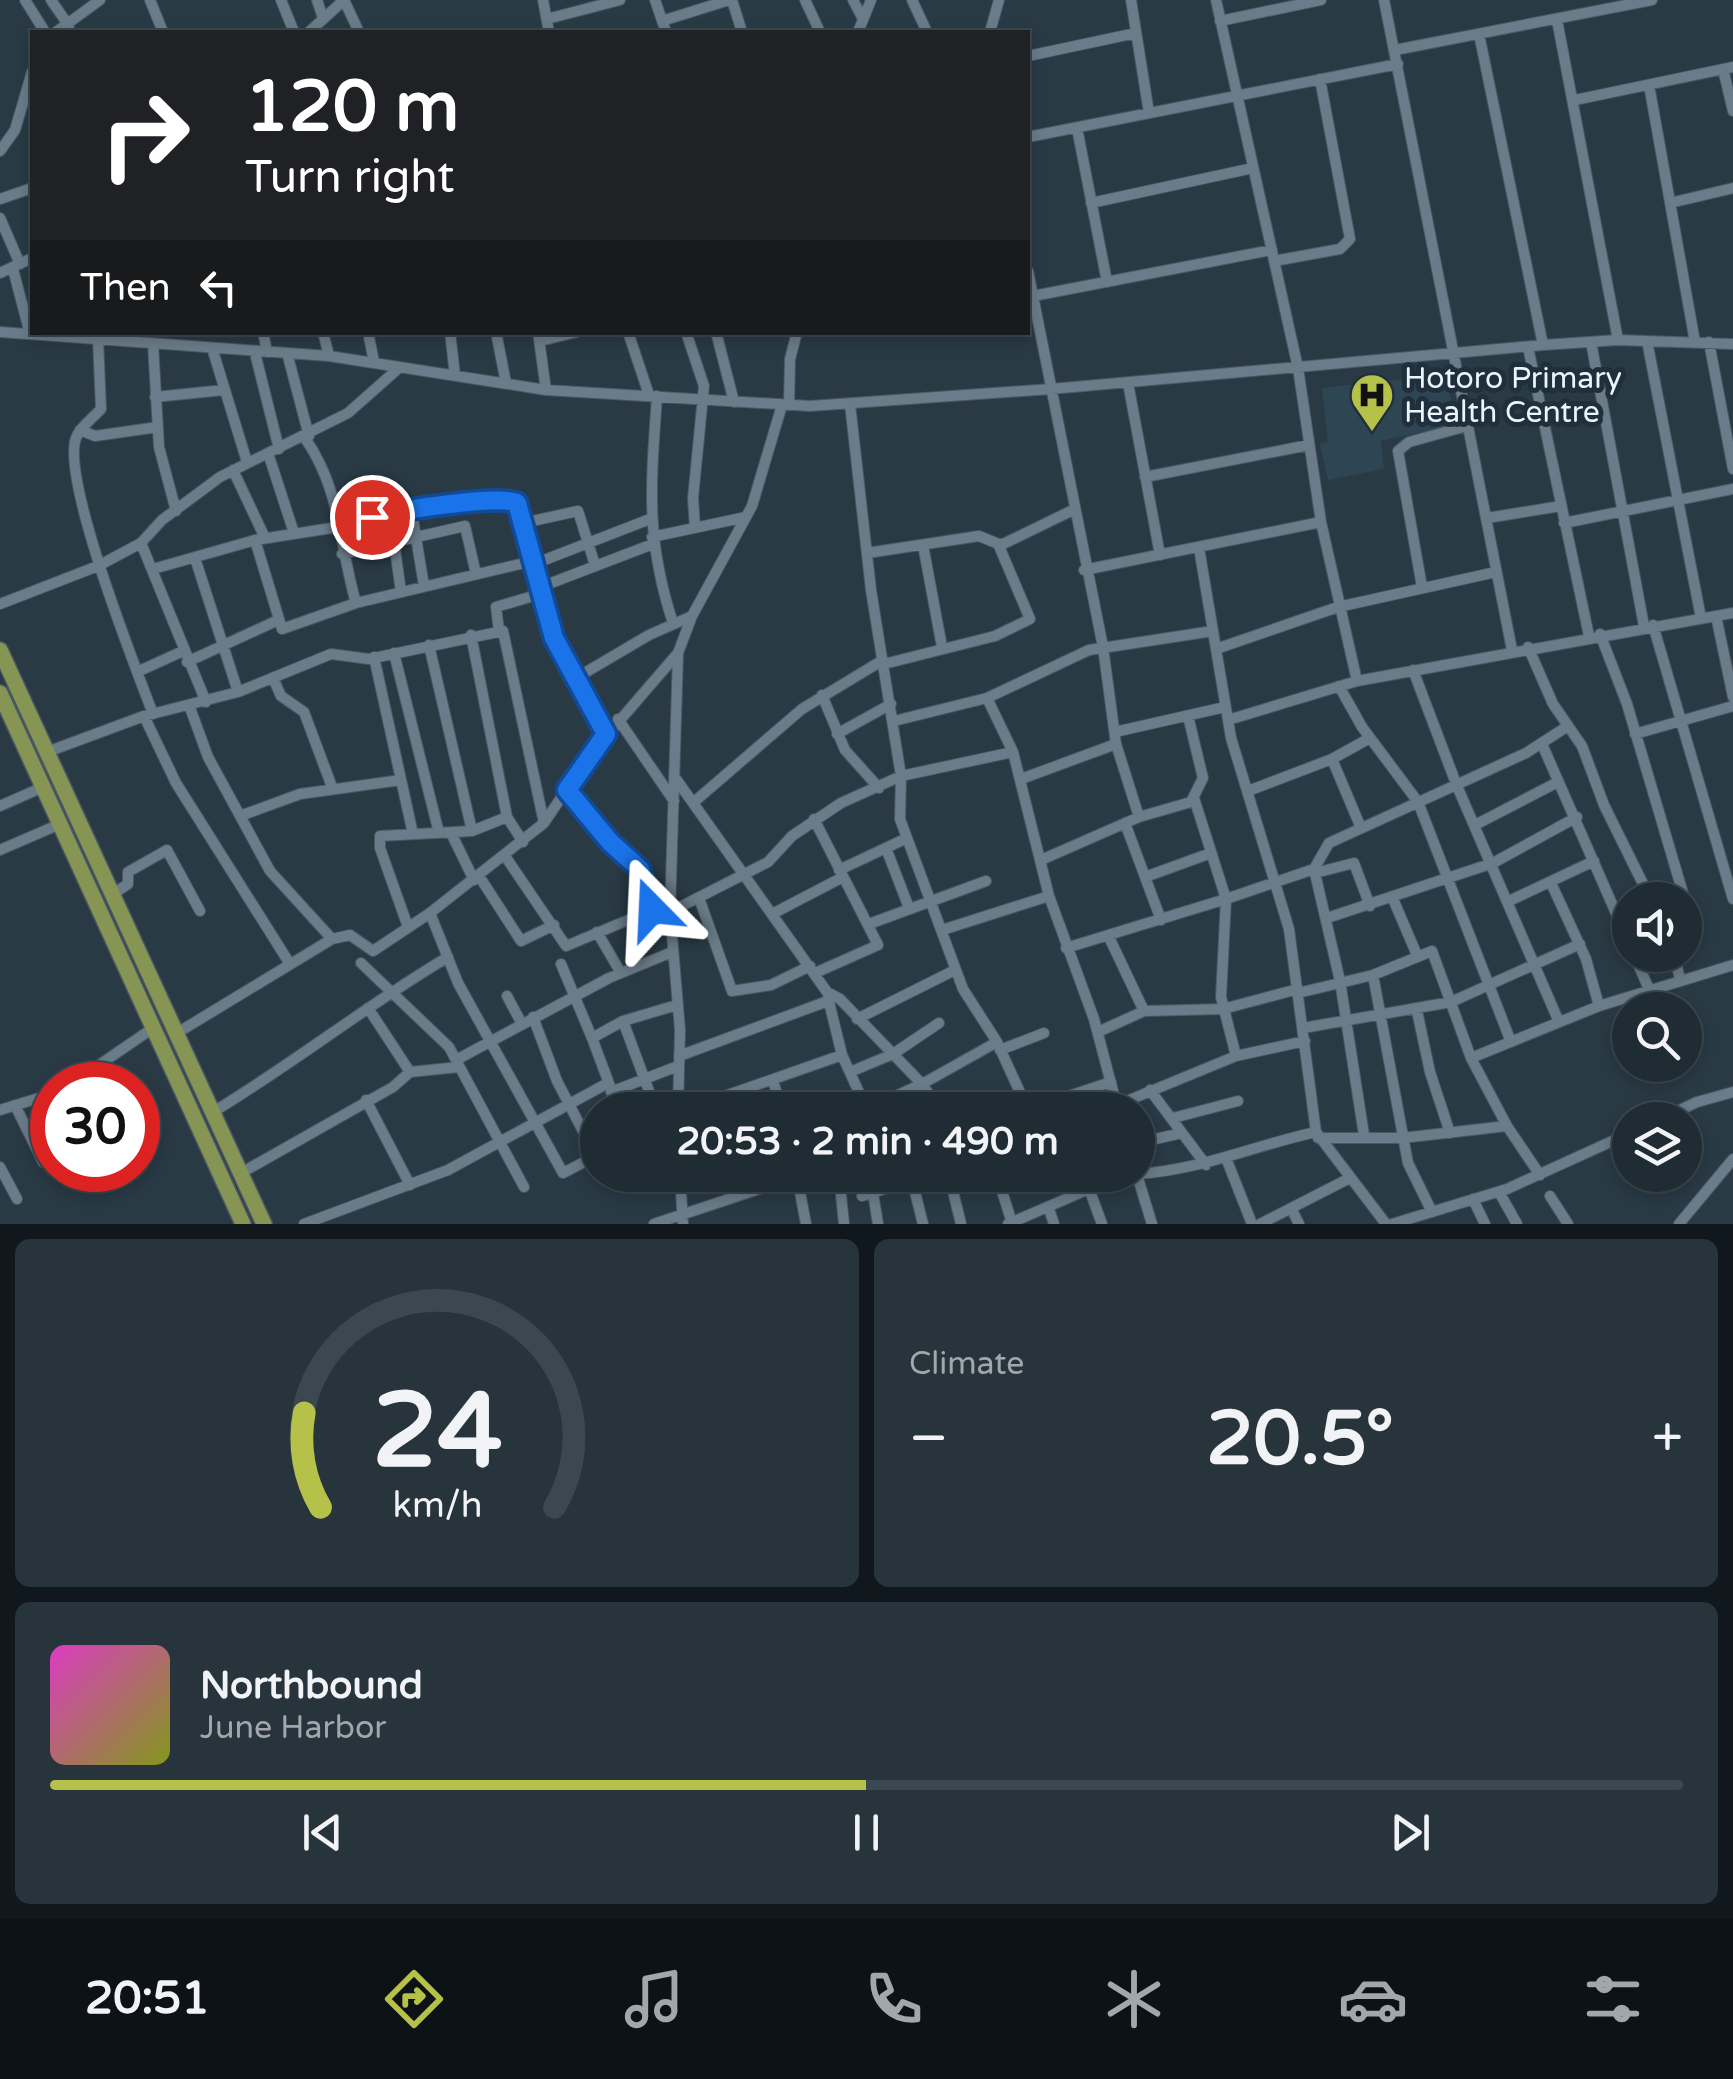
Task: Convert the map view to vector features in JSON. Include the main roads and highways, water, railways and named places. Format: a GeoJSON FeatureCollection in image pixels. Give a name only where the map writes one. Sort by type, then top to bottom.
{"type":"FeatureCollection","features":[{"type":"Feature","properties":{"kind":"main road"},"geometry":{"type":"LineString","coordinates":[[0,650],[264,1224]]}},
{"type":"Feature","properties":{"kind":"main road"},"geometry":{"type":"LineString","coordinates":[[0,694],[243,1224]]}},
{"type":"Feature","properties":{"kind":"place","name":"Hotoro Primary Health Centre"},"geometry":{"type":"Point","coordinates":[1372,433]}}]}
